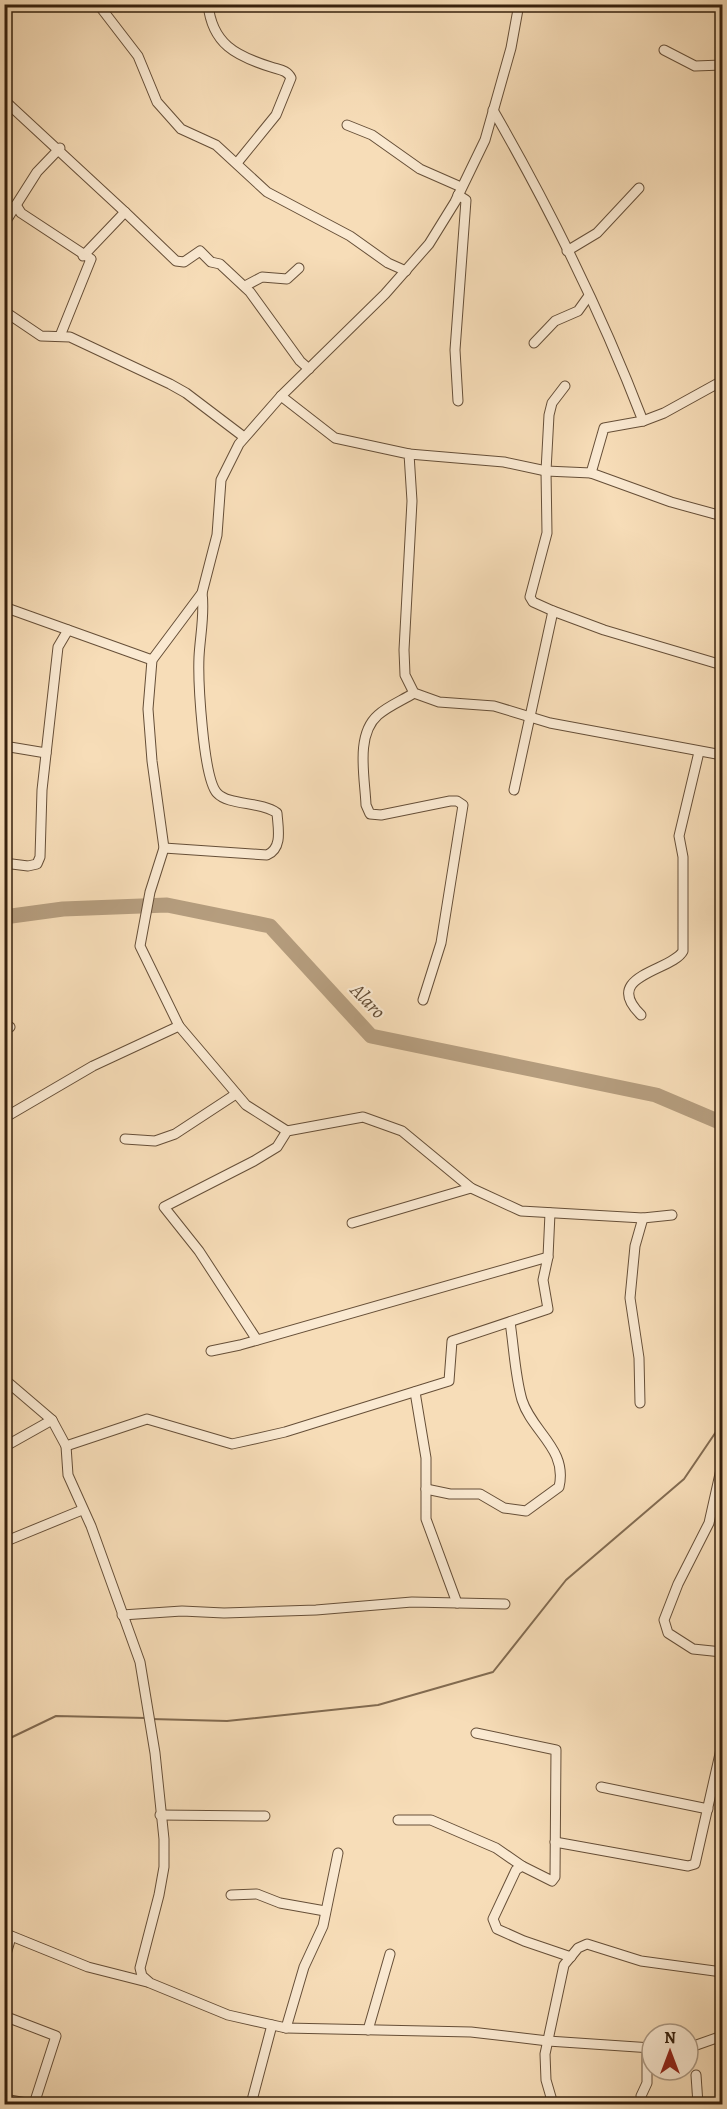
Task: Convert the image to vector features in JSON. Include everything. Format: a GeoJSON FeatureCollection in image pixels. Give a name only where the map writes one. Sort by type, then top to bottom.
{"type":"FeatureCollection","features":[{"type":"Feature","properties":{"kind":"street"},"geometry":{"type":"LineString","coordinates":[[4,9],[10,4]]}},
{"type":"Feature","properties":{"kind":"street"},"geometry":{"type":"LineString","coordinates":[[98,4],[138,56],[157,102],[181,129],[216,145],[267,192],[350,236],[388,263],[406,271]]}},
{"type":"Feature","properties":{"kind":"street"},"geometry":{"type":"LineString","coordinates":[[208,4],[212,27],[227,46],[248,59],[285,71],[291,78],[276,116],[237,163]]}},
{"type":"Feature","properties":{"kind":"street"},"geometry":{"type":"LineString","coordinates":[[164,848],[267,855],[274,852],[278,846],[277,813],[269,807],[221,797],[211,785],[200,688],[202,593],[217,535],[220,480],[244,437],[309,369],[360,322],[429,244],[485,140],[511,48],[519,6],[507,4]]}},
{"type":"Feature","properties":{"kind":"street"},"geometry":{"type":"LineString","coordinates":[[664,50],[695,66],[723,65]]}},
{"type":"Feature","properties":{"kind":"street"},"geometry":{"type":"LineString","coordinates":[[4,100],[60,148],[176,261],[184,262],[200,251],[245,286],[300,361],[309,369]]}},
{"type":"Feature","properties":{"kind":"street"},"geometry":{"type":"LineString","coordinates":[[494,110],[567,251],[625,375],[643,421]]}},
{"type":"Feature","properties":{"kind":"street"},"geometry":{"type":"LineString","coordinates":[[347,125],[372,135],[420,169],[459,191],[466,200],[455,350],[458,401]]}},
{"type":"Feature","properties":{"kind":"street"},"geometry":{"type":"LineString","coordinates":[[4,224],[37,172],[60,148]]}},
{"type":"Feature","properties":{"kind":"street"},"geometry":{"type":"LineString","coordinates":[[567,251],[597,233],[639,188]]}},
{"type":"Feature","properties":{"kind":"street"},"geometry":{"type":"LineString","coordinates":[[13,211],[56,234],[83,256],[91,259],[60,336]]}},
{"type":"Feature","properties":{"kind":"street"},"geometry":{"type":"LineString","coordinates":[[83,256],[125,212]]}},
{"type":"Feature","properties":{"kind":"street"},"geometry":{"type":"LineString","coordinates":[[245,286],[262,277],[287,279],[299,268]]}},
{"type":"Feature","properties":{"kind":"street"},"geometry":{"type":"LineString","coordinates":[[534,343],[555,321],[578,310],[588,297]]}},
{"type":"Feature","properties":{"kind":"street"},"geometry":{"type":"LineString","coordinates":[[4,311],[41,336],[70,338],[186,393],[244,437]]}},
{"type":"Feature","properties":{"kind":"street"},"geometry":{"type":"LineString","coordinates":[[591,473],[604,428],[643,421],[671,410],[723,381]]}},
{"type":"Feature","properties":{"kind":"street"},"geometry":{"type":"LineString","coordinates":[[565,386],[552,403],[549,414],[546,471],[547,533],[530,597],[533,602],[553,611],[604,630],[723,665]]}},
{"type":"Feature","properties":{"kind":"street"},"geometry":{"type":"LineString","coordinates":[[282,396],[335,438],[409,454],[492,460],[546,471],[591,473],[671,502],[723,516]]}},
{"type":"Feature","properties":{"kind":"street"},"geometry":{"type":"LineString","coordinates":[[409,454],[412,501],[404,651],[405,675],[414,693],[439,702],[494,706],[530,717],[723,755]]}},
{"type":"Feature","properties":{"kind":"street"},"geometry":{"type":"LineString","coordinates":[[202,593],[152,660],[148,709],[152,761],[164,848],[150,892],[140,946],[179,1026],[246,1105],[287,1131],[363,1117],[402,1131],[471,1188],[520,1210],[643,1218],[672,1215]]}},
{"type":"Feature","properties":{"kind":"street"},"geometry":{"type":"LineString","coordinates":[[4,607],[152,660]]}},
{"type":"Feature","properties":{"kind":"street"},"geometry":{"type":"LineString","coordinates":[[514,790],[553,611]]}},
{"type":"Feature","properties":{"kind":"street"},"geometry":{"type":"LineString","coordinates":[[4,863],[28,866],[37,864],[40,857],[40,815],[58,647],[68,630]]}},
{"type":"Feature","properties":{"kind":"street"},"geometry":{"type":"LineString","coordinates":[[414,693],[379,713],[372,720],[367,730],[364,752],[366,805],[370,814],[381,816],[450,801],[457,801],[463,805],[441,944],[423,1000]]}},
{"type":"Feature","properties":{"kind":"street"},"geometry":{"type":"LineString","coordinates":[[4,746],[46,753]]}},
{"type":"Feature","properties":{"kind":"street"},"geometry":{"type":"LineString","coordinates":[[641,1015],[635,1009],[630,997],[634,981],[641,975],[677,959],[683,951],[683,857],[679,836],[699,752]]}},
{"type":"Feature","properties":{"kind":"street"},"geometry":{"type":"LineString","coordinates":[[4,1118],[93,1066],[179,1026]]}},
{"type":"Feature","properties":{"kind":"street"},"geometry":{"type":"LineString","coordinates":[[125,1139],[155,1142],[175,1134],[236,1094]]}},
{"type":"Feature","properties":{"kind":"street"},"geometry":{"type":"LineString","coordinates":[[256,1340],[199,1251],[164,1207],[277,1147],[287,1131]]}},
{"type":"Feature","properties":{"kind":"street"},"geometry":{"type":"LineString","coordinates":[[352,1223],[471,1188]]}},
{"type":"Feature","properties":{"kind":"street"},"geometry":{"type":"LineString","coordinates":[[66,1446],[147,1419],[232,1444],[285,1432],[449,1381],[452,1341],[548,1309],[543,1280],[548,1257],[550,1213]]}},
{"type":"Feature","properties":{"kind":"street"},"geometry":{"type":"LineString","coordinates":[[640,1403],[639,1358],[630,1298],[635,1246],[643,1218]]}},
{"type":"Feature","properties":{"kind":"street"},"geometry":{"type":"LineString","coordinates":[[211,1351],[548,1257]]}},
{"type":"Feature","properties":{"kind":"street"},"geometry":{"type":"LineString","coordinates":[[426,1489],[450,1494],[480,1494],[504,1508],[526,1511],[559,1487],[562,1473],[556,1455],[523,1402],[510,1323]]}},
{"type":"Feature","properties":{"kind":"street"},"geometry":{"type":"LineString","coordinates":[[4,1379],[52,1420],[66,1446],[68,1475],[140,1662],[153,1740],[164,1839],[164,1867],[152,1930],[140,1968],[142,1976],[150,1983]]}},
{"type":"Feature","properties":{"kind":"street"},"geometry":{"type":"LineString","coordinates":[[415,1392],[426,1458],[426,1519],[457,1603]]}},
{"type":"Feature","properties":{"kind":"street"},"geometry":{"type":"LineString","coordinates":[[4,1447],[52,1420]]}},
{"type":"Feature","properties":{"kind":"street"},"geometry":{"type":"LineString","coordinates":[[723,1465],[710,1523],[678,1584],[664,1620],[668,1633],[693,1649],[723,1652]]}},
{"type":"Feature","properties":{"kind":"street"},"geometry":{"type":"LineString","coordinates":[[4,1542],[82,1510]]}},
{"type":"Feature","properties":{"kind":"street"},"geometry":{"type":"LineString","coordinates":[[122,1616],[182,1611],[224,1613],[316,1610],[411,1602],[505,1604]]}},
{"type":"Feature","properties":{"kind":"street"},"geometry":{"type":"LineString","coordinates":[[398,1820],[431,1820],[496,1848],[522,1866],[552,1881],[555,1877],[556,1750],[476,1732]]}},
{"type":"Feature","properties":{"kind":"street"},"geometry":{"type":"LineString","coordinates":[[555,1842],[688,1866],[695,1864],[723,1745]]}},
{"type":"Feature","properties":{"kind":"street"},"geometry":{"type":"LineString","coordinates":[[601,1786],[708,1809]]}},
{"type":"Feature","properties":{"kind":"street"},"geometry":{"type":"LineString","coordinates":[[160,1815],[266,1816]]}},
{"type":"Feature","properties":{"kind":"street"},"geometry":{"type":"LineString","coordinates":[[286,2028],[303,1967],[323,1926],[338,1853]]}},
{"type":"Feature","properties":{"kind":"street"},"geometry":{"type":"LineString","coordinates":[[522,1866],[516,1870],[494,1919],[498,1929],[524,1941],[571,1957]]}},
{"type":"Feature","properties":{"kind":"street"},"geometry":{"type":"LineString","coordinates":[[231,1895],[257,1894],[280,1903],[325,1911]]}},
{"type":"Feature","properties":{"kind":"street"},"geometry":{"type":"LineString","coordinates":[[4,1961],[8,1935],[87,1966],[150,1983],[228,2015],[286,2028],[471,2032],[548,2041],[640,2047]]}},
{"type":"Feature","properties":{"kind":"street"},"geometry":{"type":"LineString","coordinates":[[553,2104],[546,2080],[545,2054],[564,1965],[578,1948],[587,1944],[641,1961],[723,1972]]}},
{"type":"Feature","properties":{"kind":"street"},"geometry":{"type":"LineString","coordinates":[[368,2030],[390,1954]]}},
{"type":"Feature","properties":{"kind":"street"},"geometry":{"type":"LineString","coordinates":[[4,2016],[56,2036],[33,2104],[4,2099]]}},
{"type":"Feature","properties":{"kind":"street"},"geometry":{"type":"LineString","coordinates":[[251,2104],[272,2025]]}},
{"type":"Feature","properties":{"kind":"street"},"geometry":{"type":"LineString","coordinates":[[700,2044],[723,2036]]}},
{"type":"Feature","properties":{"kind":"street"},"geometry":{"type":"LineString","coordinates":[[642,2104],[641,2096],[647,2082]]}},
{"type":"Feature","properties":{"kind":"street"},"geometry":{"type":"LineString","coordinates":[[696,2082],[698,2104]]}},
{"type":"Feature","properties":{"kind":"waterway","name":"Alaro"},"geometry":{"type":"LineString","coordinates":[[4,917],[63,909],[167,905],[270,926],[371,1036],[656,1095],[722,1123]]}},
{"type":"Feature","properties":{"kind":"waterway"},"geometry":{"type":"LineString","coordinates":[[151,1719],[227,1721],[378,1705],[493,1672],[566,1580],[684,1479],[722,1423]]}},
{"type":"Feature","properties":{"kind":"waterway"},"geometry":{"type":"LineString","coordinates":[[4,1741],[56,1716],[146,1718]]}}]}
